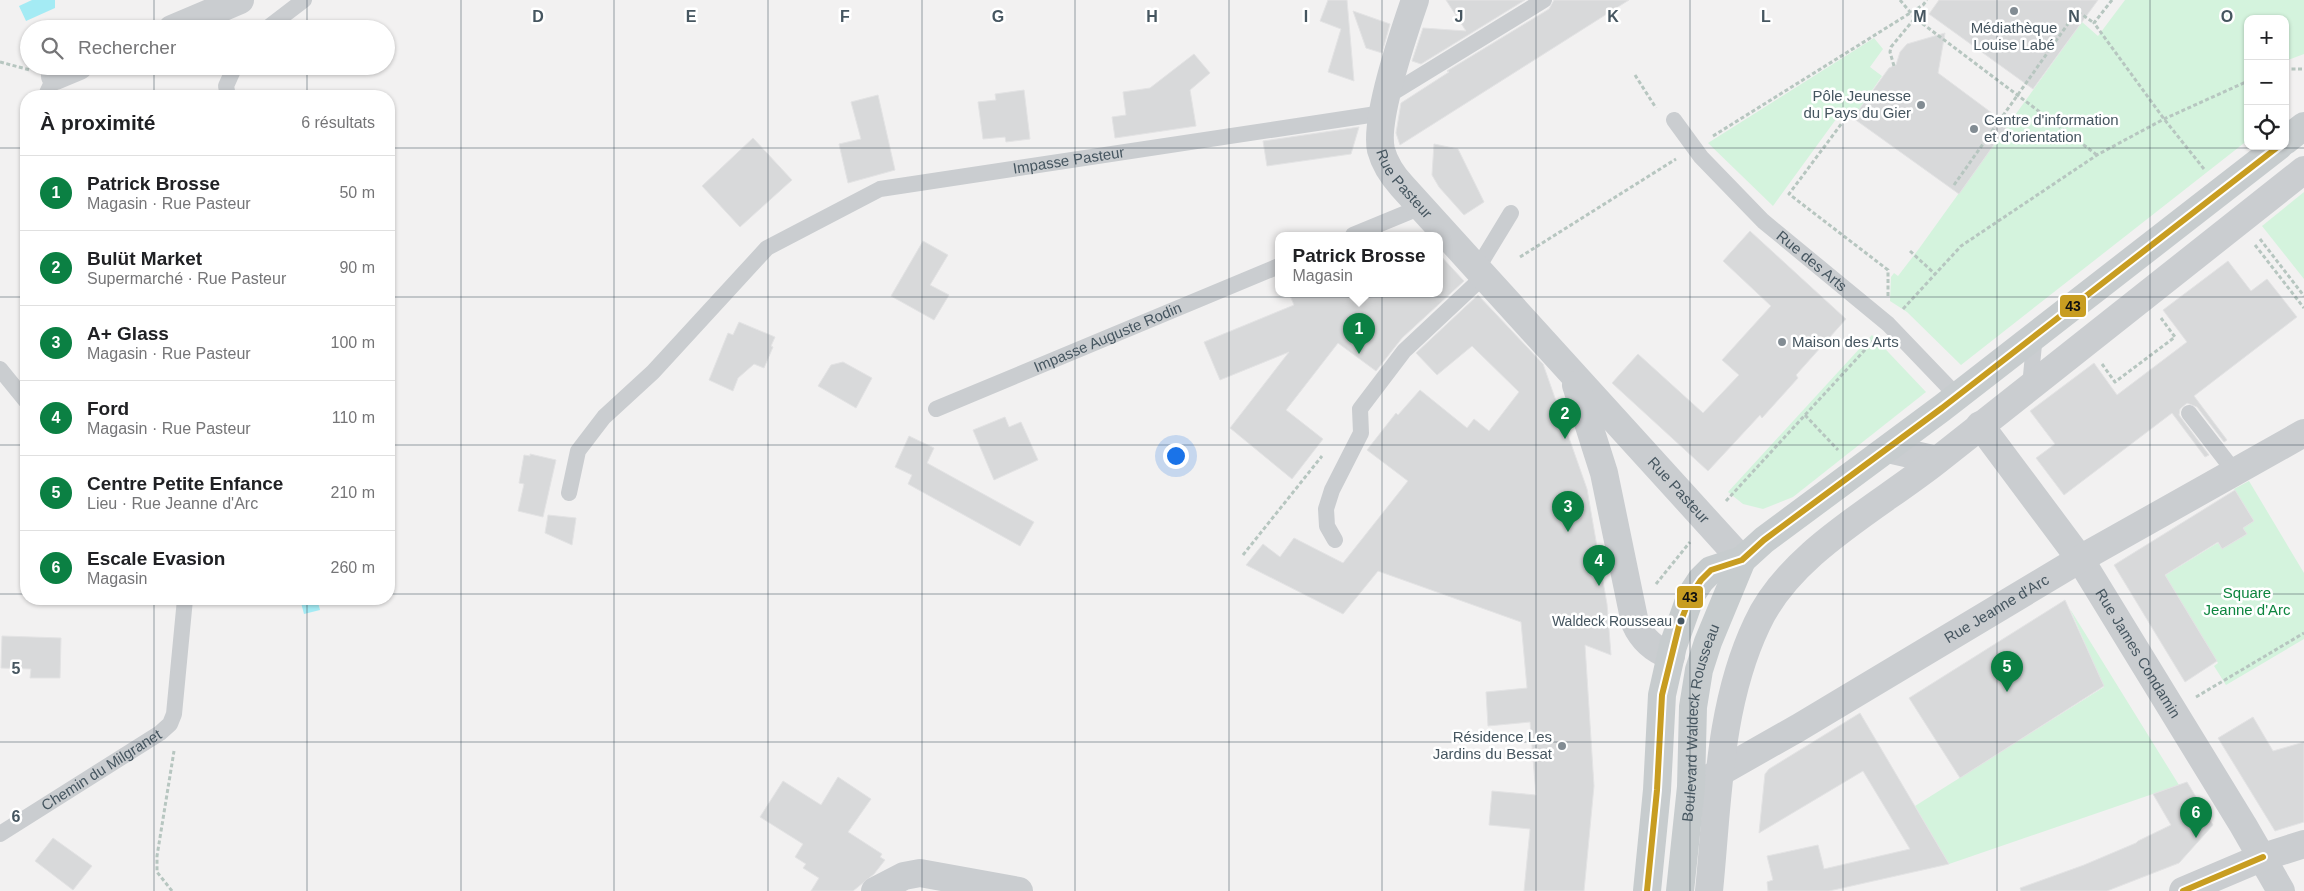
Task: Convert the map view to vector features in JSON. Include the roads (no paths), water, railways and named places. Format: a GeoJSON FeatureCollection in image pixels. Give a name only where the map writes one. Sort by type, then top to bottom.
{"type":"FeatureCollection","features":[{"type":"Feature","properties":{"kind":"main road"},"geometry":{"type":"LineString","coordinates":[[2289,138],[2304,126]]}},
{"type":"Feature","properties":{"kind":"main road","name":"Boulevard Waldeck Rousseau"},"geometry":{"type":"LineString","coordinates":[[1647,891],[1657,790],[1662,695],[1679,626],[1691,595],[1701,580],[1711,570],[1742,560],[1764,540],[1888,449],[2274,150]]}},
{"type":"Feature","properties":{"kind":"main road","name":"Boulevard Waldeck Rousseau"},"geometry":{"type":"LineString","coordinates":[[1680,891],[1691,787],[1693,707],[1699,670],[1708,642],[1742,560]]}},
{"type":"Feature","properties":{"kind":"street"},"geometry":{"type":"LineString","coordinates":[[186,20],[206,7],[240,0]]}},
{"type":"Feature","properties":{"kind":"street","name":"Rue Pasteur"},"geometry":{"type":"LineString","coordinates":[[1415,0],[1385,105],[1380,148],[1387,168],[1573,376],[1742,560]]}},
{"type":"Feature","properties":{"kind":"street"},"geometry":{"type":"LineString","coordinates":[[1709,891],[1720,773],[1732,693],[1757,623],[1786,580],[1825,544],[1937,460],[2304,170]]}},
{"type":"Feature","properties":{"kind":"street","name":"Rue Pasteur"},"geometry":{"type":"LineString","coordinates":[[1573,376],[1604,473],[1633,614],[1641,636],[1662,652],[1671,656]]}},
{"type":"Feature","properties":{"kind":"street","name":"Rue James Condamin"},"geometry":{"type":"LineString","coordinates":[[1980,425],[2080,559],[2263,857],[2281,891]]}},
{"type":"Feature","properties":{"kind":"street","name":"Rue Jeanne d'Arc"},"geometry":{"type":"LineString","coordinates":[[1691,787],[1720,773],[1798,728],[2080,559],[2234,471],[2304,434]]}},
{"type":"Feature","properties":{"kind":"street"},"geometry":{"type":"LineString","coordinates":[[1888,449],[1937,460]]}},
{"type":"Feature","properties":{"kind":"street"},"geometry":{"type":"LineString","coordinates":[[2183,891],[2263,857],[2304,844]]}},
{"type":"Feature","properties":{"kind":"street"},"geometry":{"type":"LineString","coordinates":[[875,891],[904,876],[920,873],[1019,891]]}},
{"type":"Feature","properties":{"kind":"lane"},"geometry":{"type":"LineString","coordinates":[[278,20],[304,0]]}},
{"type":"Feature","properties":{"kind":"lane"},"geometry":{"type":"LineString","coordinates":[[1385,105],[1544,0]]}},
{"type":"Feature","properties":{"kind":"lane"},"geometry":{"type":"LineString","coordinates":[[227,90],[226,86],[231,75]]}},
{"type":"Feature","properties":{"kind":"lane","name":"Impasse Pasteur"},"geometry":{"type":"LineString","coordinates":[[569,493],[578,451],[604,417],[653,372],[767,248],[880,189],[1385,105]]}},
{"type":"Feature","properties":{"kind":"lane","name":"Rue des Arts"},"geometry":{"type":"LineString","coordinates":[[1674,120],[1701,158],[1762,221],[1888,324],[1957,396]]}},
{"type":"Feature","properties":{"kind":"lane"},"geometry":{"type":"LineString","coordinates":[[1360,232],[1421,207]]}},
{"type":"Feature","properties":{"kind":"lane"},"geometry":{"type":"LineString","coordinates":[[1335,540],[1327,526],[1326,509],[1332,490],[1361,433],[1360,409],[1404,351],[1480,272],[1511,213]]}},
{"type":"Feature","properties":{"kind":"lane","name":"Impasse Auguste Rodin"},"geometry":{"type":"LineString","coordinates":[[936,409],[1275,268]]}},
{"type":"Feature","properties":{"kind":"lane"},"geometry":{"type":"LineString","coordinates":[[2030,386],[2034,334]]}},
{"type":"Feature","properties":{"kind":"lane"},"geometry":{"type":"LineString","coordinates":[[0,370],[20,394]]}},
{"type":"Feature","properties":{"kind":"lane"},"geometry":{"type":"LineString","coordinates":[[2189,413],[2234,471]]}},
{"type":"Feature","properties":{"kind":"lane","name":"Chemin du Milgranet"},"geometry":{"type":"LineString","coordinates":[[0,834],[160,733],[170,724],[174,714],[184,605]]}},
{"type":"Feature","properties":{"kind":"water"},"geometry":{"type":"Polygon","coordinates":[[[32,0],[55,0],[55,8],[28,20],[26,20],[19,6],[32,0]]]}},
{"type":"Feature","properties":{"kind":"water"},"geometry":{"type":"Polygon","coordinates":[[[302,605],[319,605],[320,610],[304,614],[302,605]]]}},
{"type":"Feature","properties":{"kind":"place","name":"Médiathèque Louise Labé"},"geometry":{"type":"Point","coordinates":[2014,11]}},
{"type":"Feature","properties":{"kind":"place","name":"Pôle Jeunesse du Pays du Gier"},"geometry":{"type":"Point","coordinates":[1921,105]}},
{"type":"Feature","properties":{"kind":"place","name":"Centre d'information et d'orientation"},"geometry":{"type":"Point","coordinates":[1974,129]}},
{"type":"Feature","properties":{"kind":"place","name":"Maison des Arts"},"geometry":{"type":"Point","coordinates":[1782,342]}},
{"type":"Feature","properties":{"kind":"place","name":"Patrick Brosse"},"geometry":{"type":"Point","coordinates":[1359,354]}},
{"type":"Feature","properties":{"kind":"place","name":"Bulüt Market"},"geometry":{"type":"Point","coordinates":[1565,439]}},
{"type":"Feature","properties":{"kind":"place","name":"A+ Glass"},"geometry":{"type":"Point","coordinates":[1568,532]}},
{"type":"Feature","properties":{"kind":"place","name":"Ford"},"geometry":{"type":"Point","coordinates":[1599,586]}},
{"type":"Feature","properties":{"kind":"place","name":"Waldeck Rousseau"},"geometry":{"type":"Point","coordinates":[1681,621]}},
{"type":"Feature","properties":{"kind":"place","name":"Centre Petite Enfance"},"geometry":{"type":"Point","coordinates":[2007,692]}},
{"type":"Feature","properties":{"kind":"place","name":"Résidence Les Jardins du Bessat"},"geometry":{"type":"Point","coordinates":[1562,746]}},
{"type":"Feature","properties":{"kind":"place","name":"Escale Evasion"},"geometry":{"type":"Point","coordinates":[2196,838]}},
{"type":"Feature","properties":{"kind":"park label","name":"Square Jeanne d'Arc"},"geometry":{"type":"Point","coordinates":[2247,602]}}]}
